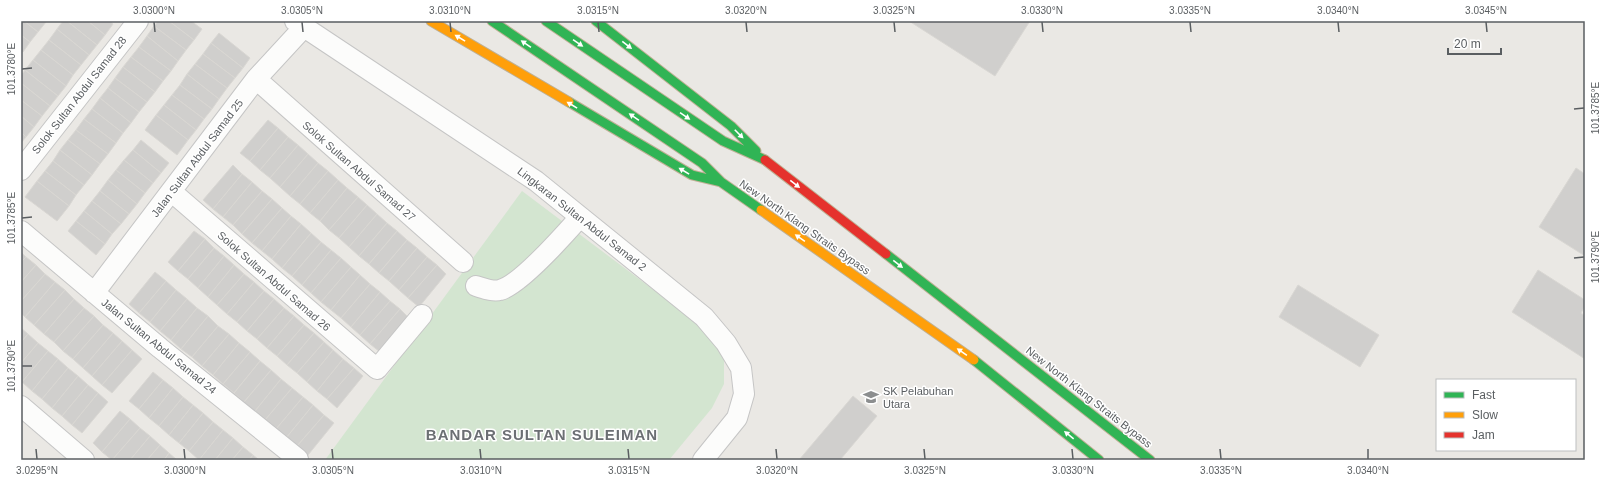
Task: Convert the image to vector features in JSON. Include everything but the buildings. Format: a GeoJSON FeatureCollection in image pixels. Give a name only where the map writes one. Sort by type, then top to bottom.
{"type":"FeatureCollection","features":[{"type":"Feature","properties":{"kind":"highway"},"geometry":{"type":"LineString","coordinates":[[431,21],[692,175],[721,182]]}},
{"type":"Feature","properties":{"kind":"highway","name":"New North Klang Straits Bypass"},"geometry":{"type":"LineString","coordinates":[[492,21],[702,163],[721,182],[994,374],[1099,460]]}},
{"type":"Feature","properties":{"kind":"highway","name":"New North Klang Straits Bypass"},"geometry":{"type":"LineString","coordinates":[[546,21],[723,142],[765,160],[1150,460]]}},
{"type":"Feature","properties":{"kind":"highway"},"geometry":{"type":"LineString","coordinates":[[596,21],[731,126],[765,160]]}},
{"type":"Feature","properties":{"kind":"street","name":"Solok Sultan Abdul Samad 28"},"geometry":{"type":"LineString","coordinates":[[21,170],[138,21]]}},
{"type":"Feature","properties":{"kind":"street","name":"Jalan Sultan Abdul Samad 25"},"geometry":{"type":"LineString","coordinates":[[94,293],[299,24]]}},
{"type":"Feature","properties":{"kind":"street","name":"Lingkaran Sultan Abdul Samad 2"},"geometry":{"type":"LineString","coordinates":[[299,24],[536,181],[704,317],[726,343],[741,368],[744,394],[737,418],[703,460]]}},
{"type":"Feature","properties":{"kind":"street","name":"Solok Sultan Abdul Samad 27"},"geometry":{"type":"LineString","coordinates":[[256,79],[463,262]]}},
{"type":"Feature","properties":{"kind":"street","name":"Solok Sultan Abdul Samad 26"},"geometry":{"type":"LineString","coordinates":[[172,192],[377,369],[422,315]]}},
{"type":"Feature","properties":{"kind":"street"},"geometry":{"type":"LineString","coordinates":[[476,286],[499,290],[511,285],[556,244],[580,217]]}},
{"type":"Feature","properties":{"kind":"street","name":"Jalan Sultan Abdul Samad 24"},"geometry":{"type":"LineString","coordinates":[[21,231],[94,293],[298,459]]}},
{"type":"Feature","properties":{"kind":"street"},"geometry":{"type":"LineString","coordinates":[[21,406],[84,460]]}},
{"type":"Feature","properties":{"kind":"green space"},"geometry":{"type":"Polygon","coordinates":[[[522,191],[707,330],[724,357],[724,384],[712,408],[669,460],[325,460],[522,191]]]}},
{"type":"Feature","properties":{"kind":"traffic: fast"},"geometry":{"type":"LineString","coordinates":[[492,21],[702,163],[721,182],[761,210]]}},
{"type":"Feature","properties":{"kind":"traffic: fast"},"geometry":{"type":"LineString","coordinates":[[546,21],[723,141],[765,160]]}},
{"type":"Feature","properties":{"kind":"traffic: fast"},"geometry":{"type":"LineString","coordinates":[[596,21],[731,126],[756,151]]}},
{"type":"Feature","properties":{"kind":"traffic: fast"},"geometry":{"type":"LineString","coordinates":[[569,102],[692,175],[721,182]]}},
{"type":"Feature","properties":{"kind":"traffic: fast"},"geometry":{"type":"LineString","coordinates":[[886,254],[1150,460]]}},
{"type":"Feature","properties":{"kind":"traffic: fast"},"geometry":{"type":"LineString","coordinates":[[974,360],[1099,460]]}},
{"type":"Feature","properties":{"kind":"traffic: slow"},"geometry":{"type":"LineString","coordinates":[[431,21],[569,102]]}},
{"type":"Feature","properties":{"kind":"traffic: slow"},"geometry":{"type":"LineString","coordinates":[[761,210],[974,360]]}},
{"type":"Feature","properties":{"kind":"traffic: jam"},"geometry":{"type":"LineString","coordinates":[[765,160],[886,254]]}},
{"type":"Feature","properties":{"kind":"place","name":"SK Pelabuhan Utara"},"geometry":{"type":"Point","coordinates":[871,397]}},
{"type":"Feature","properties":{"kind":"district","name":"BANDAR SULTAN SULEIMAN"},"geometry":{"type":"Point","coordinates":[542,434]}}]}
